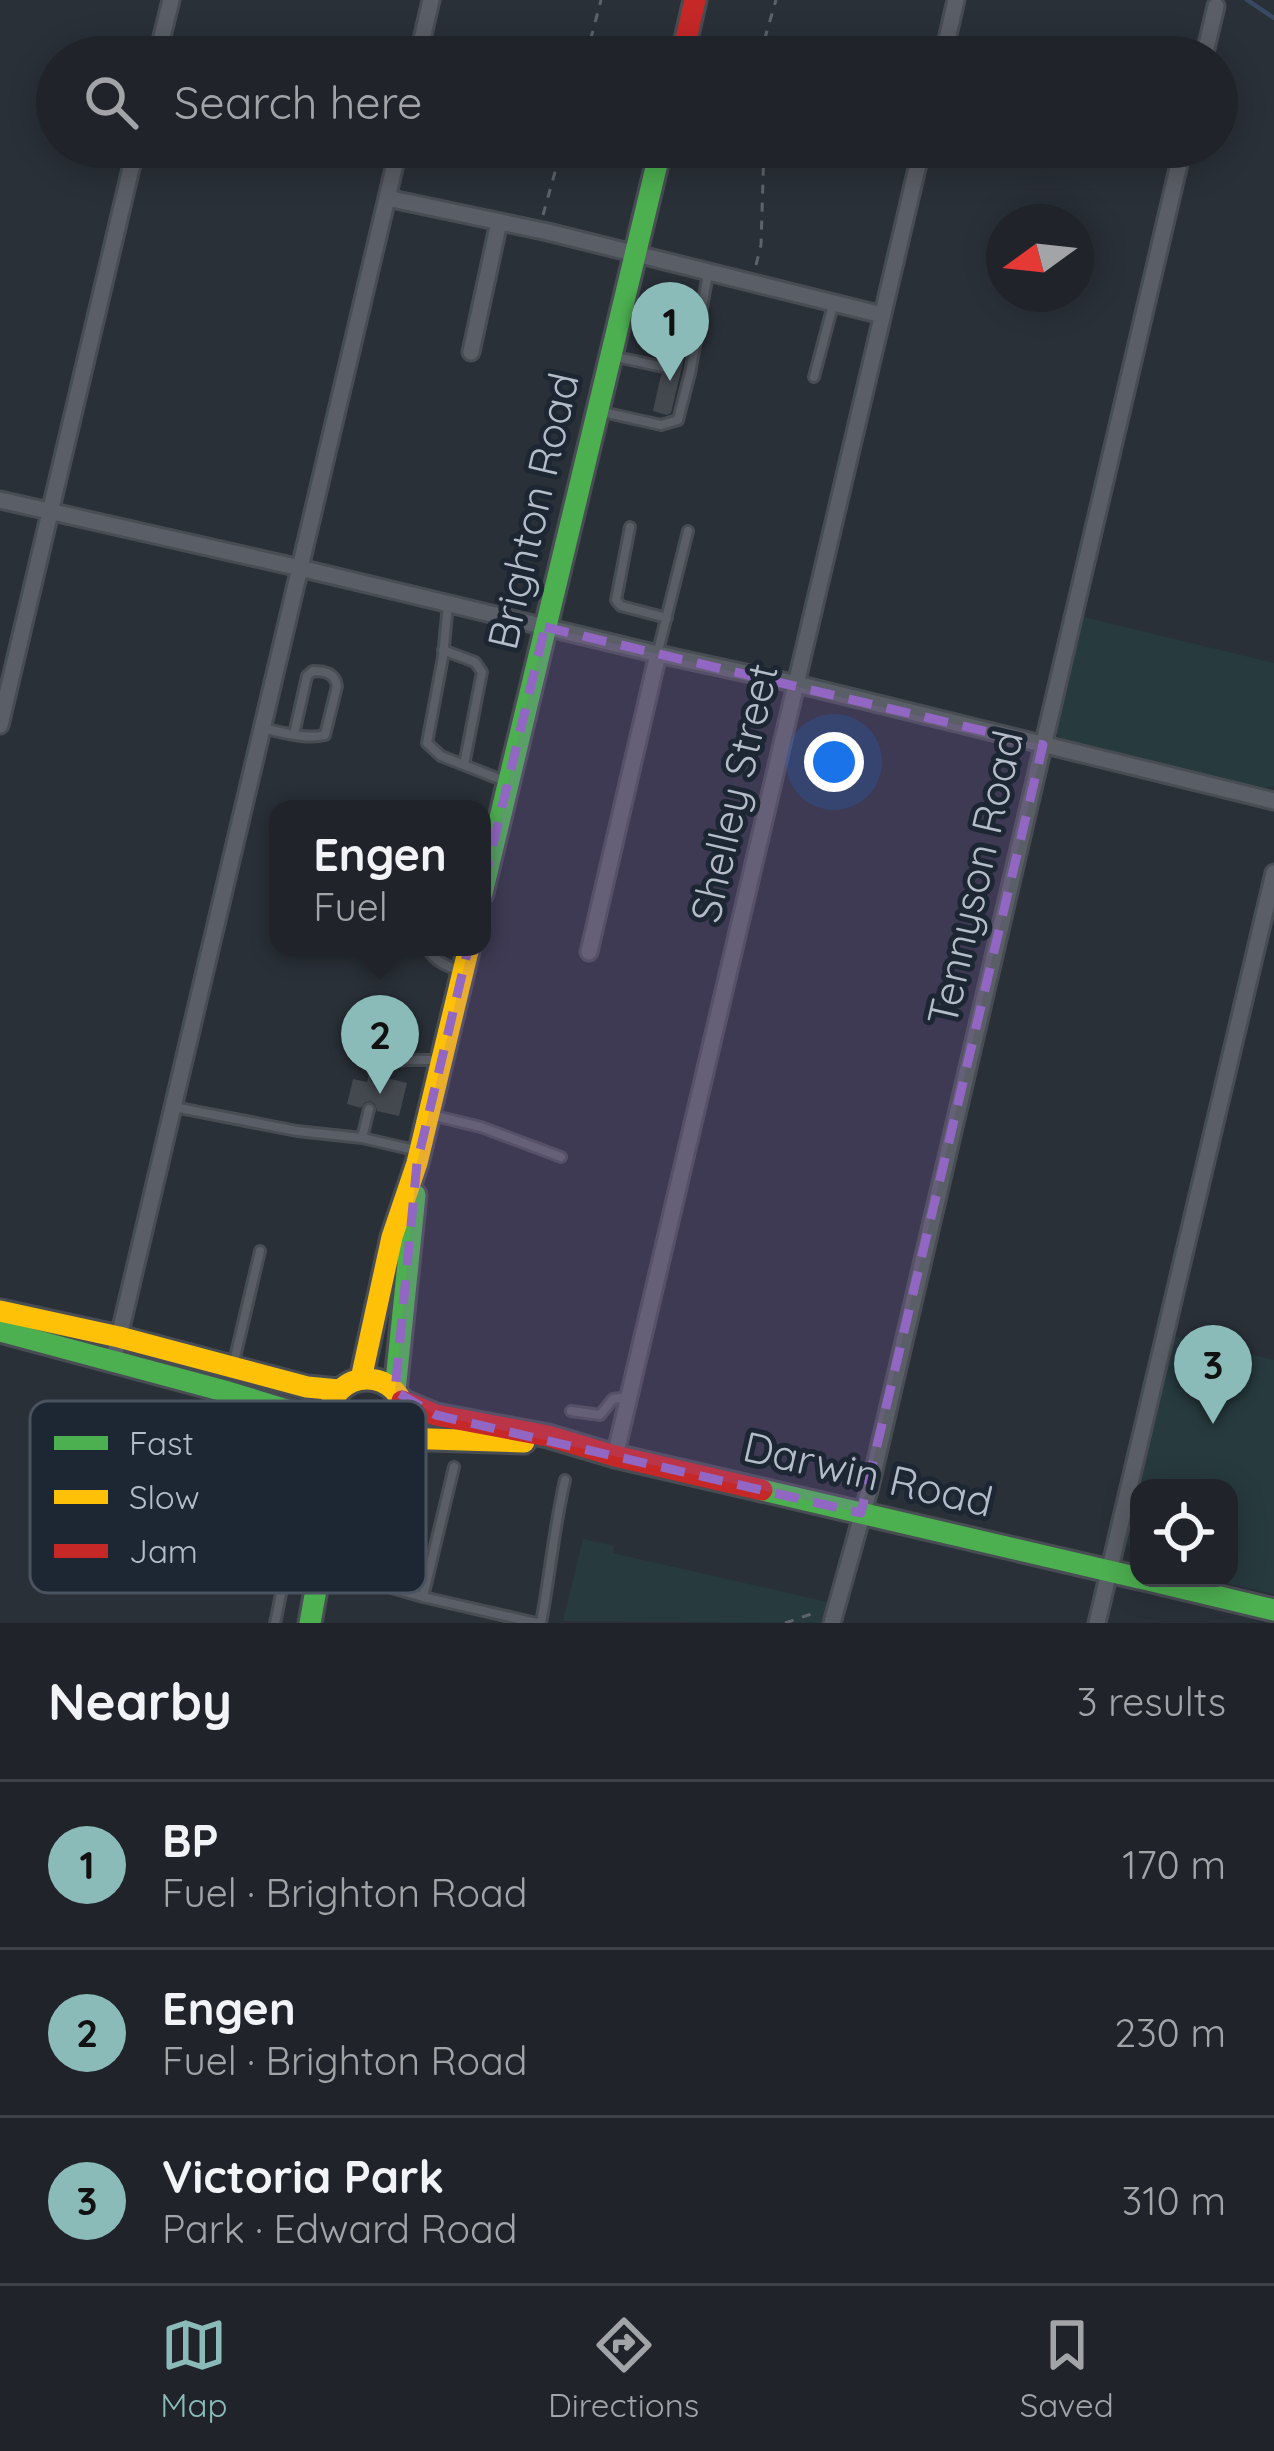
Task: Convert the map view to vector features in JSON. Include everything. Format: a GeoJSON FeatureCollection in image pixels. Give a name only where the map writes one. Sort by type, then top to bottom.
{"type":"FeatureCollection","features":[{"type":"Feature","properties":{"kind":"main road"},"geometry":{"type":"LineString","coordinates":[[687,36],[695,0]]}},
{"type":"Feature","properties":{"kind":"main road","name":"Brighton Road"},"geometry":{"type":"LineString","coordinates":[[491,855],[656,168]]}},
{"type":"Feature","properties":{"kind":"main road"},"geometry":{"type":"LineString","coordinates":[[361,1378],[392,1237],[419,1157],[467,956]]}},
{"type":"Feature","properties":{"kind":"main road"},"geometry":{"type":"LineString","coordinates":[[400,1401],[396,1347],[412,1249],[419,1157]]}},
{"type":"Feature","properties":{"kind":"main road"},"geometry":{"type":"LineString","coordinates":[[0,1311],[307,1387],[339,1390]]}},
{"type":"Feature","properties":{"kind":"main road"},"geometry":{"type":"LineString","coordinates":[[0,1331],[257,1401]]}},
{"type":"Feature","properties":{"kind":"main road"},"geometry":{"type":"LineString","coordinates":[[333,1401],[339,1390],[361,1378],[373,1379],[398,1396]]}},
{"type":"Feature","properties":{"kind":"main road","name":"Darwin Road"},"geometry":{"type":"LineString","coordinates":[[398,1396],[408,1401]]}},
{"type":"Feature","properties":{"kind":"main road","name":"Darwin Road"},"geometry":{"type":"LineString","coordinates":[[426,1410],[1130,1576]]}},
{"type":"Feature","properties":{"kind":"main road","name":"Darwin Road"},"geometry":{"type":"LineString","coordinates":[[426,1443],[500,1440],[579,1446]]}},
{"type":"Feature","properties":{"kind":"main road","name":"Darwin Road"},"geometry":{"type":"LineString","coordinates":[[1177,1587],[1274,1610]]}},
{"type":"Feature","properties":{"kind":"street"},"geometry":{"type":"LineString","coordinates":[[162,36],[171,0]]}},
{"type":"Feature","properties":{"kind":"street"},"geometry":{"type":"LineString","coordinates":[[423,36],[431,0]]}},
{"type":"Feature","properties":{"kind":"street"},"geometry":{"type":"LineString","coordinates":[[948,36],[956,0]]}},
{"type":"Feature","properties":{"kind":"street"},"geometry":{"type":"LineString","coordinates":[[1209,36],[1216,6]]}},
{"type":"Feature","properties":{"kind":"street"},"geometry":{"type":"LineString","coordinates":[[0,725],[131,168]]}},
{"type":"Feature","properties":{"kind":"street"},"geometry":{"type":"LineString","coordinates":[[113,1362],[394,168]]}},
{"type":"Feature","properties":{"kind":"street","name":"Shelley Street"},"geometry":{"type":"LineString","coordinates":[[615,1456],[917,168]]}},
{"type":"Feature","properties":{"kind":"street","name":"Tennyson Road"},"geometry":{"type":"LineString","coordinates":[[834,1616],[868,1495],[1179,168]]}},
{"type":"Feature","properties":{"kind":"street"},"geometry":{"type":"LineString","coordinates":[[387,198],[539,230],[882,315]]}},
{"type":"Feature","properties":{"kind":"street"},"geometry":{"type":"LineString","coordinates":[[471,352],[499,222]]}},
{"type":"Feature","properties":{"kind":"street"},"geometry":{"type":"LineString","coordinates":[[0,500],[1274,800]]}},
{"type":"Feature","properties":{"kind":"street"},"geometry":{"type":"LineString","coordinates":[[589,952],[658,655]]}},
{"type":"Feature","properties":{"kind":"street"},"geometry":{"type":"LineString","coordinates":[[1097,1623],[1274,873]]}},
{"type":"Feature","properties":{"kind":"lane"},"geometry":{"type":"LineString","coordinates":[[597,411],[661,425],[681,416],[708,274]]}},
{"type":"Feature","properties":{"kind":"lane"},"geometry":{"type":"LineString","coordinates":[[814,377],[833,304]]}},
{"type":"Feature","properties":{"kind":"lane"},"geometry":{"type":"LineString","coordinates":[[611,355],[663,367]]}},
{"type":"Feature","properties":{"kind":"lane"},"geometry":{"type":"LineString","coordinates":[[630,527],[616,600],[621,606],[667,618]]}},
{"type":"Feature","properties":{"kind":"lane"},"geometry":{"type":"LineString","coordinates":[[658,655],[688,531]]}},
{"type":"Feature","properties":{"kind":"lane"},"geometry":{"type":"LineString","coordinates":[[448,604],[427,743],[441,756],[508,783]]}},
{"type":"Feature","properties":{"kind":"lane"},"geometry":{"type":"LineString","coordinates":[[443,650],[481,668],[464,765]]}},
{"type":"Feature","properties":{"kind":"lane"},"geometry":{"type":"LineString","coordinates":[[262,728],[294,734],[321,737],[326,733],[337,686],[329,673],[313,671],[307,676],[294,734]]}},
{"type":"Feature","properties":{"kind":"lane"},"geometry":{"type":"LineString","coordinates":[[433,956],[463,972]]}},
{"type":"Feature","properties":{"kind":"lane"},"geometry":{"type":"LineString","coordinates":[[378,1076],[389,1062],[442,1060]]}},
{"type":"Feature","properties":{"kind":"lane"},"geometry":{"type":"LineString","coordinates":[[173,1107],[297,1131],[362,1138],[419,1157]]}},
{"type":"Feature","properties":{"kind":"lane"},"geometry":{"type":"LineString","coordinates":[[362,1138],[369,1109]]}},
{"type":"Feature","properties":{"kind":"lane"},"geometry":{"type":"LineString","coordinates":[[429,1114],[561,1156]]}},
{"type":"Feature","properties":{"kind":"lane"},"geometry":{"type":"LineString","coordinates":[[232,1368],[260,1251]]}},
{"type":"Feature","properties":{"kind":"lane"},"geometry":{"type":"LineString","coordinates":[[572,1411],[602,1414],[613,1399],[629,1396]]}},
{"type":"Feature","properties":{"kind":"lane"},"geometry":{"type":"LineString","coordinates":[[426,1584],[454,1467]]}},
{"type":"Feature","properties":{"kind":"lane"},"geometry":{"type":"LineString","coordinates":[[406,1593],[538,1623],[566,1480]]}},
{"type":"Feature","properties":{"kind":"lane"},"geometry":{"type":"LineString","coordinates":[[275,1623],[282,1593]]}},
{"type":"Feature","properties":{"kind":"lane"},"geometry":{"type":"LineString","coordinates":[[423,1597],[424,1593]]}},
{"type":"Feature","properties":{"kind":"path"},"geometry":{"type":"LineString","coordinates":[[592,36],[601,0]]}},
{"type":"Feature","properties":{"kind":"path"},"geometry":{"type":"LineString","coordinates":[[766,36],[776,0]]}},
{"type":"Feature","properties":{"kind":"path"},"geometry":{"type":"LineString","coordinates":[[539,230],[556,168]]}},
{"type":"Feature","properties":{"kind":"path"},"geometry":{"type":"LineString","coordinates":[[751,284],[760,245],[763,168]]}},
{"type":"Feature","properties":{"kind":"path"},"geometry":{"type":"LineString","coordinates":[[785,1623],[827,1608],[834,1616]]}},
{"type":"Feature","properties":{"kind":"highlighted area"},"geometry":{"type":"Polygon","coordinates":[[[545,627],[1043,745],[861,1513],[436,1415],[395,1391],[417,1163],[545,627]]]}},
{"type":"Feature","properties":{"kind":"green space"},"geometry":{"type":"Polygon","coordinates":[[[1079,616],[1274,663],[1274,786],[1252,787],[1060,738],[1053,730],[1079,616]]]}},
{"type":"Feature","properties":{"kind":"green space"},"geometry":{"type":"Polygon","coordinates":[[[1173,1336],[1274,1360],[1274,1594],[1238,1586],[1238,1479],[1140,1479],[1173,1336]]]}},
{"type":"Feature","properties":{"kind":"green space"},"geometry":{"type":"Polygon","coordinates":[[[583,1539],[614,1546],[613,1553],[832,1603],[827,1623],[563,1621],[583,1539]]]}},
{"type":"Feature","properties":{"kind":"building"},"geometry":{"type":"Polygon","coordinates":[[[669,341],[687,345],[667,415],[653,411],[661,375],[671,370],[665,359],[669,341]]]}},
{"type":"Feature","properties":{"kind":"building"},"geometry":{"type":"Polygon","coordinates":[[[369,1074],[376,1084],[387,1078],[407,1083],[399,1116],[377,1111],[370,1101],[361,1108],[347,1104],[353,1079],[367,1082],[369,1074]]]}},
{"type":"Feature","properties":{"kind":"waterway"},"geometry":{"type":"LineString","coordinates":[[1247,0],[1274,18]]}},
{"type":"Feature","properties":{"kind":"traffic: fast"},"geometry":{"type":"LineString","coordinates":[[491,855],[656,168]]}},
{"type":"Feature","properties":{"kind":"traffic: fast"},"geometry":{"type":"LineString","coordinates":[[395,1391],[415,1195]]}},
{"type":"Feature","properties":{"kind":"traffic: fast"},"geometry":{"type":"LineString","coordinates":[[0,1331],[257,1401]]}},
{"type":"Feature","properties":{"kind":"traffic: fast"},"geometry":{"type":"LineString","coordinates":[[762,1490],[1130,1576]]}},
{"type":"Feature","properties":{"kind":"traffic: fast"},"geometry":{"type":"LineString","coordinates":[[1178,1587],[1274,1610]]}},
{"type":"Feature","properties":{"kind":"traffic: fast"},"geometry":{"type":"LineString","coordinates":[[310,1623],[315,1593]]}},
{"type":"Feature","properties":{"kind":"traffic: slow"},"geometry":{"type":"LineString","coordinates":[[361,1379],[392,1237],[417,1163],[467,956]]}},
{"type":"Feature","properties":{"kind":"traffic: slow"},"geometry":{"type":"LineString","coordinates":[[0,1311],[307,1387],[339,1390]]}},
{"type":"Feature","properties":{"kind":"traffic: slow"},"geometry":{"type":"LineString","coordinates":[[333,1401],[352,1382],[367,1379],[382,1382],[401,1401]]}},
{"type":"Feature","properties":{"kind":"traffic: slow"},"geometry":{"type":"LineString","coordinates":[[426,1439],[524,1442]]}},
{"type":"Feature","properties":{"kind":"traffic: jam"},"geometry":{"type":"LineString","coordinates":[[687,36],[695,0]]}},
{"type":"Feature","properties":{"kind":"traffic: jam"},"geometry":{"type":"LineString","coordinates":[[426,1411],[762,1490]]}},
{"type":"Feature","properties":{"kind":"place","name":"BP"},"geometry":{"type":"Point","coordinates":[670,381]}},
{"type":"Feature","properties":{"kind":"place","name":"Engen"},"geometry":{"type":"Point","coordinates":[380,1094]}},
{"type":"Feature","properties":{"kind":"place","name":"Victoria Park"},"geometry":{"type":"Point","coordinates":[1213,1424]}}]}
